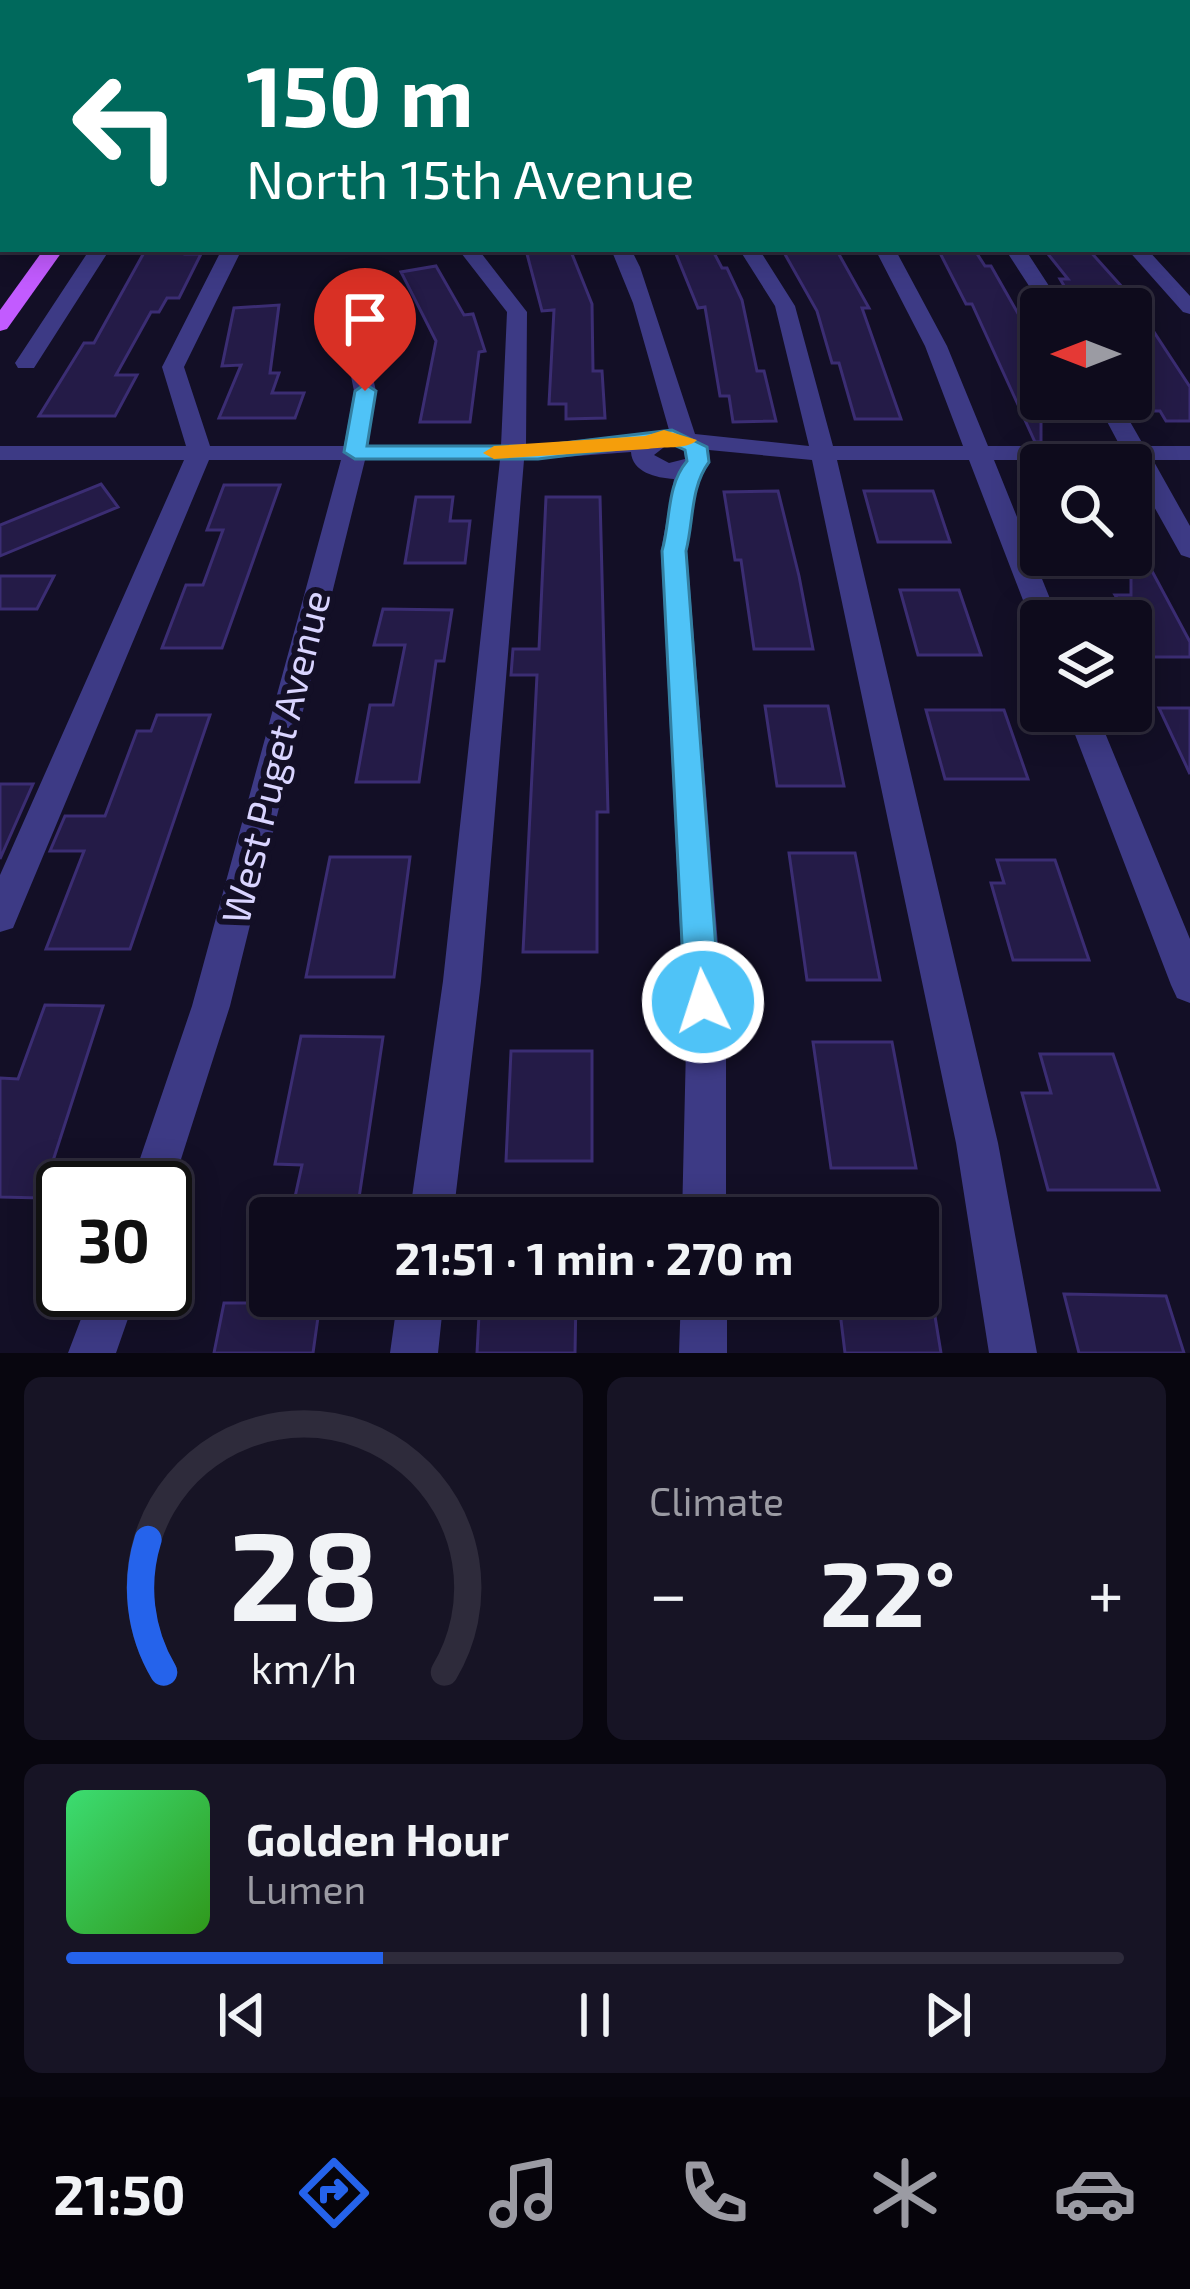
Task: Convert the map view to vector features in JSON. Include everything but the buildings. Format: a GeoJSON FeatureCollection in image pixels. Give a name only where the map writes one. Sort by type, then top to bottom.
{"type":"FeatureCollection","features":[{"type":"Feature","properties":{"kind":"main road"},"geometry":{"type":"LineString","coordinates":[[0,325],[52,252]]}},
{"type":"Feature","properties":{"kind":"street"},"geometry":{"type":"LineString","coordinates":[[26,363],[98,252]]}},
{"type":"Feature","properties":{"kind":"street"},"geometry":{"type":"LineString","coordinates":[[0,916],[200,452],[173,367],[230,252]]}},
{"type":"Feature","properties":{"kind":"street"},"geometry":{"type":"LineString","coordinates":[[434,1197],[526,453],[517,312],[470,252]]}},
{"type":"Feature","properties":{"kind":"street"},"geometry":{"type":"LineString","coordinates":[[623,252],[650,317],[661,376],[691,453],[674,551],[706,1047],[704,1197]]}},
{"type":"Feature","properties":{"kind":"street"},"geometry":{"type":"LineString","coordinates":[[750,252],[785,306],[809,453],[976,1143],[1013,1353]]}},
{"type":"Feature","properties":{"kind":"street"},"geometry":{"type":"LineString","coordinates":[[887,252],[936,346],[1037,600]]}},
{"type":"Feature","properties":{"kind":"street"},"geometry":{"type":"LineString","coordinates":[[1017,252],[1040,288]]}},
{"type":"Feature","properties":{"kind":"street"},"geometry":{"type":"LineString","coordinates":[[1140,252],[1190,308]]}},
{"type":"Feature","properties":{"kind":"street","name":"West Puget Avenue"},"geometry":{"type":"LineString","coordinates":[[162,1161],[182,1107],[232,928],[355,452],[365,391],[350,322]]}},
{"type":"Feature","properties":{"kind":"street"},"geometry":{"type":"LineString","coordinates":[[661,376],[651,455],[663,526],[674,551]]}},
{"type":"Feature","properties":{"kind":"street"},"geometry":{"type":"LineString","coordinates":[[0,453],[1020,453]]}},
{"type":"Feature","properties":{"kind":"street"},"geometry":{"type":"LineString","coordinates":[[1152,453],[1190,453]]}},
{"type":"Feature","properties":{"kind":"street"},"geometry":{"type":"LineString","coordinates":[[1152,480],[1190,549]]}},
{"type":"Feature","properties":{"kind":"street"},"geometry":{"type":"LineString","coordinates":[[1089,732],[1190,985]]}},
{"type":"Feature","properties":{"kind":"street"},"geometry":{"type":"LineString","coordinates":[[92,1353],[105,1317]]}},
{"type":"Feature","properties":{"kind":"street"},"geometry":{"type":"LineString","coordinates":[[414,1353],[418,1317]]}},
{"type":"Feature","properties":{"kind":"street"},"geometry":{"type":"LineString","coordinates":[[703,1353],[704,1317]]}},
{"type":"Feature","properties":{"kind":"slow traffic"},"geometry":{"type":"LineString","coordinates":[[494,453],[648,443],[664,437],[686,440]]}},
{"type":"Feature","properties":{"kind":"route"},"geometry":{"type":"LineString","coordinates":[[365,391],[355,452],[538,452],[648,443],[672,436],[696,447],[698,462],[684,478],[682,522],[674,551],[703,1002]]}}]}
